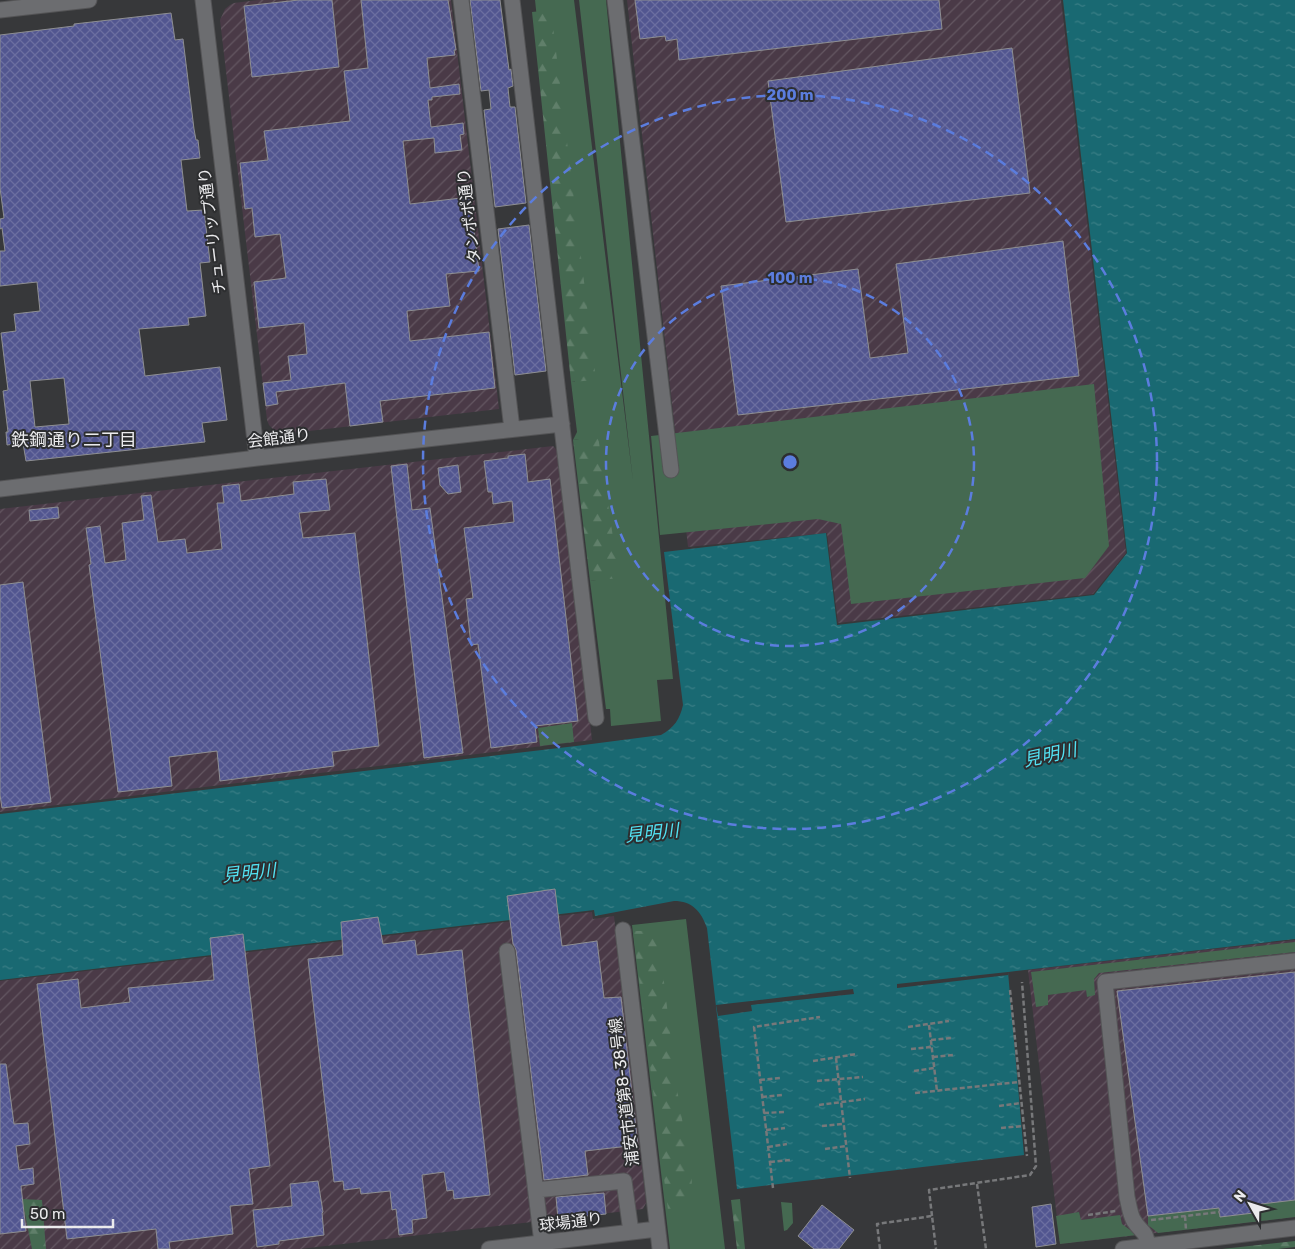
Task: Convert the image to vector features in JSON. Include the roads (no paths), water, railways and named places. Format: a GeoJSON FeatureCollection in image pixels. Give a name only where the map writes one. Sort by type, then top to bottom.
{"type":"FeatureCollection","features":[{"type":"Feature","properties":{"kind":"street"},"geometry":{"type":"LineString","coordinates":[[0,10],[89,0]]}},
{"type":"Feature","properties":{"kind":"street","name":"チューリップ通り"},"geometry":{"type":"LineString","coordinates":[[203,0],[257,458]]}},
{"type":"Feature","properties":{"kind":"street","name":"タンポポ通り"},"geometry":{"type":"LineString","coordinates":[[461,0],[512,429]]}},
{"type":"Feature","properties":{"kind":"street"},"geometry":{"type":"LineString","coordinates":[[512,0],[596,718]]}},
{"type":"Feature","properties":{"kind":"street"},"geometry":{"type":"LineString","coordinates":[[615,0],[671,470]]}},
{"type":"Feature","properties":{"kind":"street","name":"会館通り"},"geometry":{"type":"LineString","coordinates":[[0,490],[257,458],[562,424]]}},
{"type":"Feature","properties":{"kind":"street","name":"浦安市道第8-38号線"},"geometry":{"type":"LineString","coordinates":[[623,930],[660,1249]]}},
{"type":"Feature","properties":{"kind":"street"},"geometry":{"type":"LineString","coordinates":[[507,952],[542,1243]]}},
{"type":"Feature","properties":{"kind":"street"},"geometry":{"type":"LineString","coordinates":[[1148,1246],[1146,1234],[1135,1223],[1130,1209],[1125,1178],[1106,982],[1295,961]]}},
{"type":"Feature","properties":{"kind":"street"},"geometry":{"type":"LineString","coordinates":[[536,1190],[624,1181],[631,1232]]}},
{"type":"Feature","properties":{"kind":"street"},"geometry":{"type":"LineString","coordinates":[[1123,1249],[1295,1228]]}},
{"type":"Feature","properties":{"kind":"street","name":"球場通り"},"geometry":{"type":"LineString","coordinates":[[489,1249],[657,1229]]}},
{"type":"Feature","properties":{"kind":"water","name":"見明川"},"geometry":{"type":"Polygon","coordinates":[[[1063,0],[1295,0],[1295,939],[1008,972],[1024,1155],[737,1189],[707,928],[695,908],[680,901],[595,916],[594,910],[0,980],[0,814],[576,746],[661,735],[666,732],[676,723],[683,705],[664,552],[826,533],[837,625],[1094,595],[1127,553],[1063,0]]]}},
{"type":"Feature","properties":{"kind":"district","name":"鉄鋼通り二丁目"},"geometry":{"type":"Point","coordinates":[74,440]}}]}
